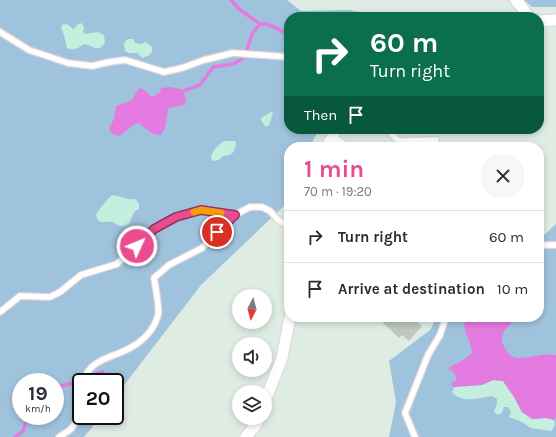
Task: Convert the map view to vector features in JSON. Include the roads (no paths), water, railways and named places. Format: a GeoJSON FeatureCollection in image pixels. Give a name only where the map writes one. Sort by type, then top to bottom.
{"type":"FeatureCollection","features":[{"type":"Feature","properties":{"kind":"street"},"geometry":{"type":"LineString","coordinates":[[516,0],[525,12]]}},
{"type":"Feature","properties":{"kind":"street"},"geometry":{"type":"LineString","coordinates":[[544,21],[556,20]]}},
{"type":"Feature","properties":{"kind":"street"},"geometry":{"type":"LineString","coordinates":[[272,385],[282,358],[289,322]]}},
{"type":"Feature","properties":{"kind":"street"},"geometry":{"type":"LineString","coordinates":[[246,437],[255,425]]}},
{"type":"Feature","properties":{"kind":"lane"},"geometry":{"type":"LineString","coordinates":[[0,32],[30,50],[68,63],[92,66],[125,60],[164,72],[233,53],[284,57]]}},
{"type":"Feature","properties":{"kind":"lane"},"geometry":{"type":"LineString","coordinates":[[337,134],[344,142]]}},
{"type":"Feature","properties":{"kind":"lane"},"geometry":{"type":"LineString","coordinates":[[418,142],[436,140]]}},
{"type":"Feature","properties":{"kind":"lane"},"geometry":{"type":"LineString","coordinates":[[87,373],[89,369],[100,360],[127,350],[151,332],[159,314],[154,278],[169,265],[202,248],[235,215],[250,207],[262,207],[270,211],[278,220],[284,223]]}},
{"type":"Feature","properties":{"kind":"lane"},"geometry":{"type":"LineString","coordinates":[[0,312],[20,296],[50,297],[60,292],[81,274],[117,264],[154,229],[176,217],[201,210],[235,215]]}},
{"type":"Feature","properties":{"kind":"lane"},"geometry":{"type":"LineString","coordinates":[[544,245],[556,245]]}},
{"type":"Feature","properties":{"kind":"lane"},"geometry":{"type":"LineString","coordinates":[[415,437],[406,413],[428,355],[440,335],[444,322]]}},
{"type":"Feature","properties":{"kind":"lane"},"geometry":{"type":"LineString","coordinates":[[59,437],[70,430],[74,425]]}},
{"type":"Feature","properties":{"kind":"waterway"},"geometry":{"type":"LineString","coordinates":[[231,0],[239,9],[260,24],[266,24],[284,32]]}},
{"type":"Feature","properties":{"kind":"waterway"},"geometry":{"type":"LineString","coordinates":[[186,90],[200,85],[213,67],[233,64],[242,59],[247,50],[252,34],[260,24]]}},
{"type":"Feature","properties":{"kind":"waterway"},"geometry":{"type":"LineString","coordinates":[[64,385],[103,372]]}},
{"type":"Feature","properties":{"kind":"waterway"},"geometry":{"type":"LineString","coordinates":[[15,437],[23,431],[25,425]]}}]}
